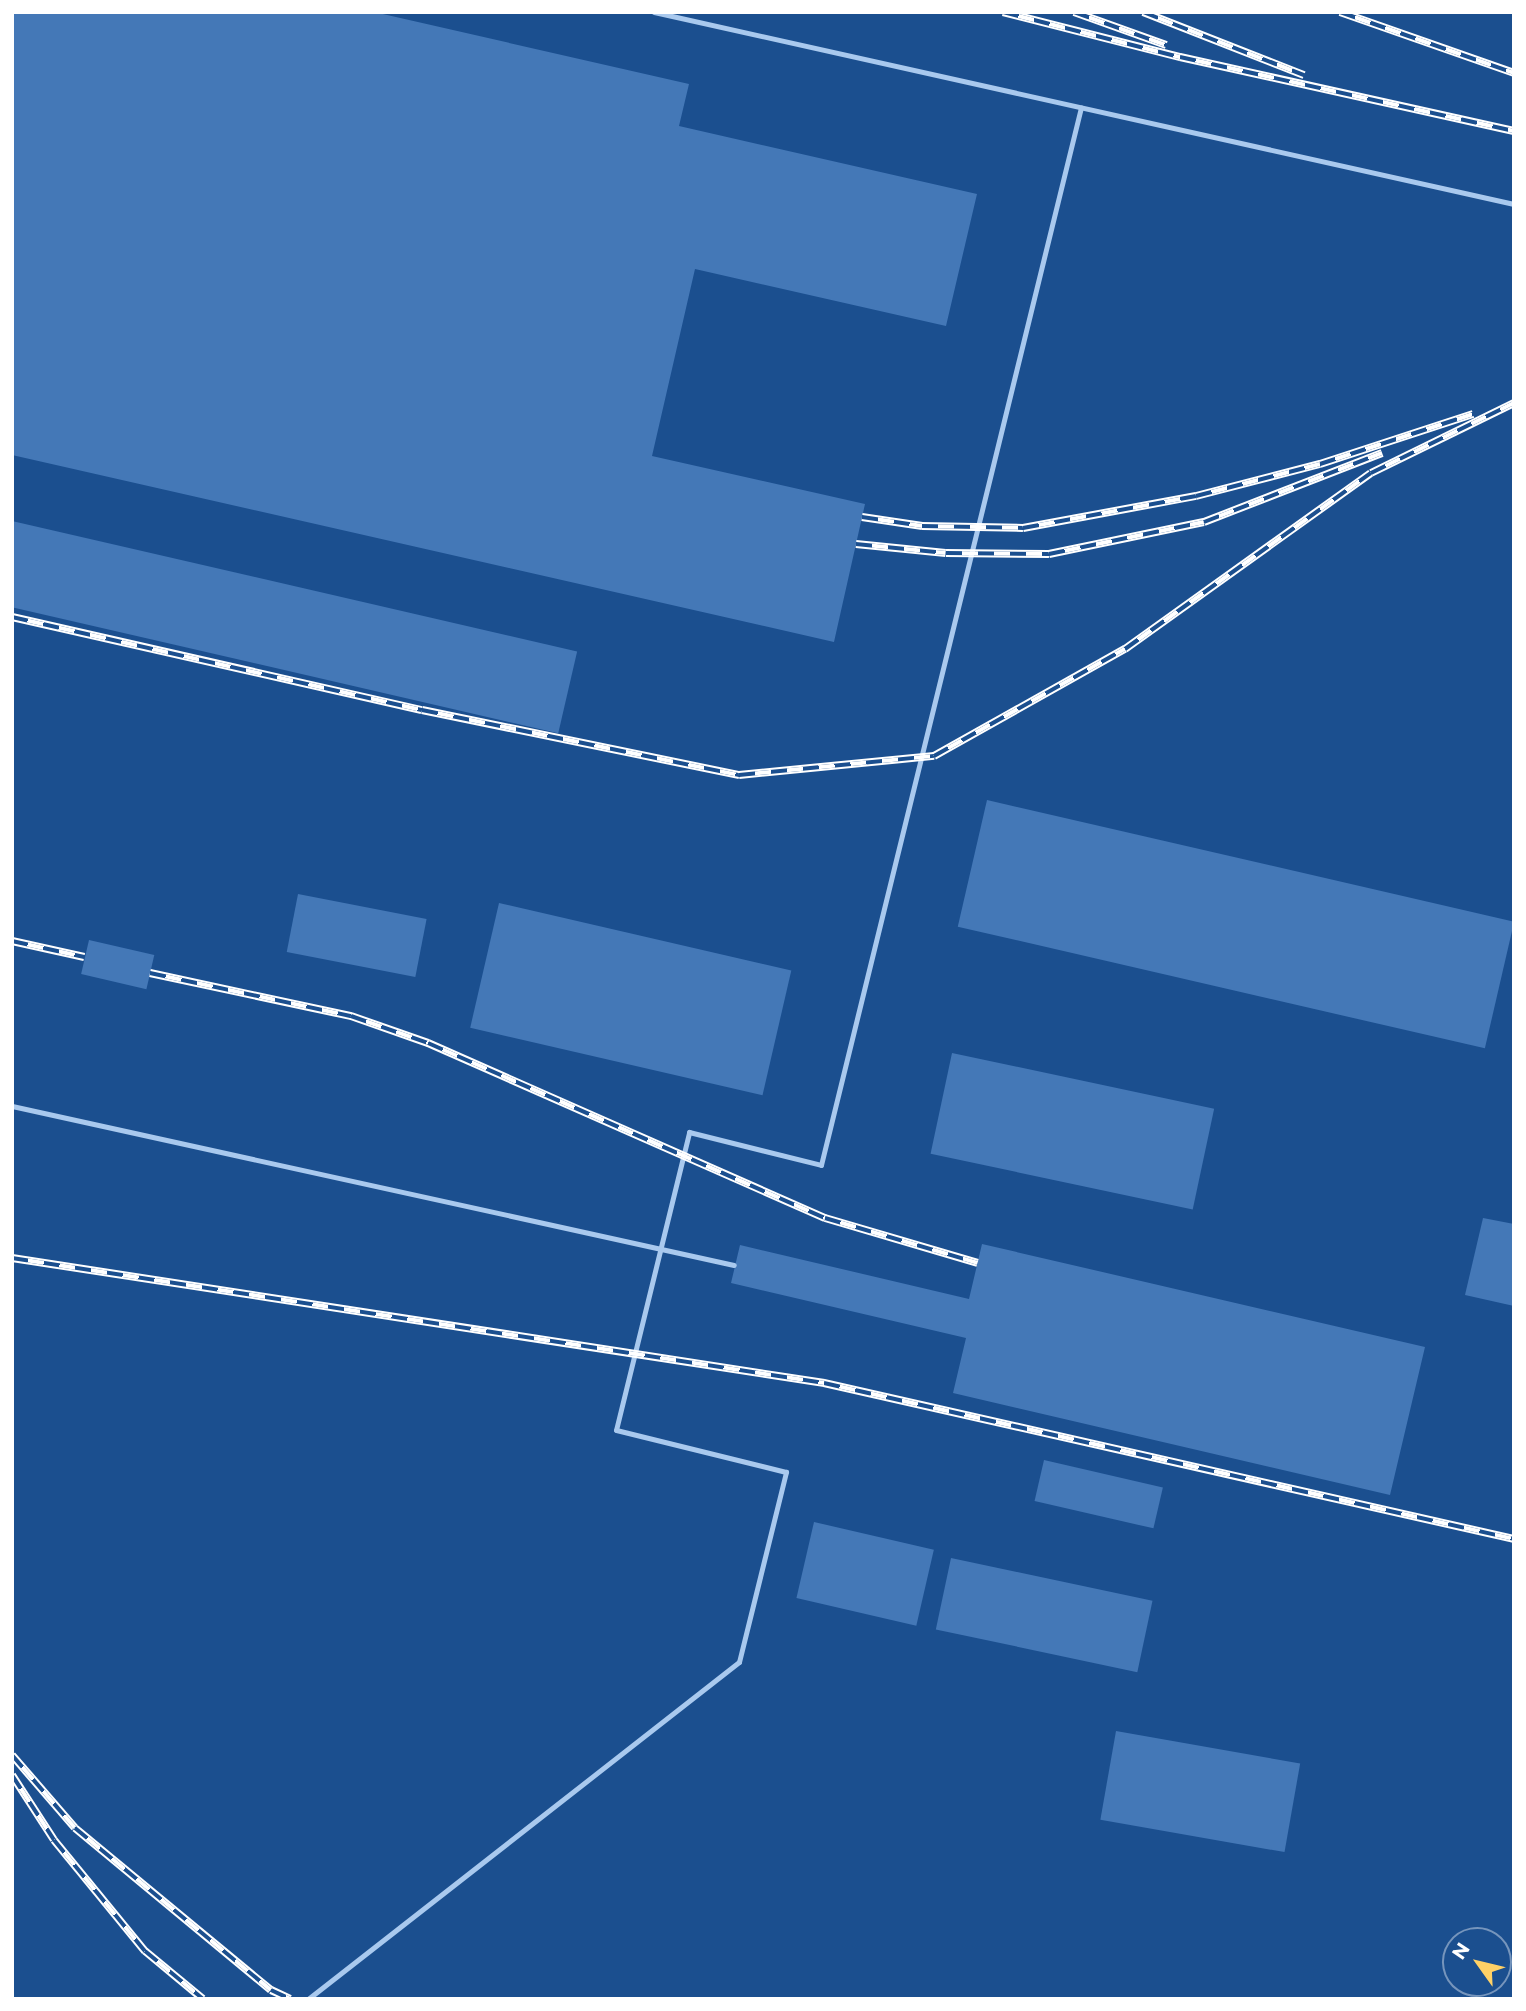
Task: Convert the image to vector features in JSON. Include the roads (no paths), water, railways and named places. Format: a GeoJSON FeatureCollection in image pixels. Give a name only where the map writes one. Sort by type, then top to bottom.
{"type":"FeatureCollection","features":[{"type":"Feature","properties":{"kind":"lane"},"geometry":{"type":"LineString","coordinates":[[654,12],[1514,204]]}},
{"type":"Feature","properties":{"kind":"lane"},"geometry":{"type":"LineString","coordinates":[[308,1999],[739,1662],[786,1472],[616,1430],[689,1132],[821,1165],[1081,107]]}},
{"type":"Feature","properties":{"kind":"lane"},"geometry":{"type":"LineString","coordinates":[[12,1105],[734,1265]]}},
{"type":"Feature","properties":{"kind":"railway"},"geometry":{"type":"LineString","coordinates":[[1003,12],[1180,57],[1514,131]]}},
{"type":"Feature","properties":{"kind":"railway"},"geometry":{"type":"LineString","coordinates":[[1074,12],[1166,45]]}},
{"type":"Feature","properties":{"kind":"railway"},"geometry":{"type":"LineString","coordinates":[[1143,12],[1304,75]]}},
{"type":"Feature","properties":{"kind":"railway"},"geometry":{"type":"LineString","coordinates":[[1340,12],[1514,73]]}},
{"type":"Feature","properties":{"kind":"railway"},"geometry":{"type":"LineString","coordinates":[[12,617],[422,710],[739,775],[934,756],[1125,649],[1371,473],[1514,403]]}},
{"type":"Feature","properties":{"kind":"railway"},"geometry":{"type":"LineString","coordinates":[[862,517],[922,526],[1023,528],[1196,496],[1320,464],[1473,414]]}},
{"type":"Feature","properties":{"kind":"railway"},"geometry":{"type":"LineString","coordinates":[[856,544],[946,553],[1049,554],[1204,522],[1382,453]]}},
{"type":"Feature","properties":{"kind":"railway"},"geometry":{"type":"LineString","coordinates":[[12,941],[84,957]]}},
{"type":"Feature","properties":{"kind":"railway"},"geometry":{"type":"LineString","coordinates":[[150,973],[351,1016],[428,1043],[825,1218],[978,1263]]}},
{"type":"Feature","properties":{"kind":"railway"},"geometry":{"type":"LineString","coordinates":[[12,1258],[824,1383],[1514,1539]]}},
{"type":"Feature","properties":{"kind":"railway"},"geometry":{"type":"LineString","coordinates":[[12,1755],[75,1828],[271,1990],[290,1999]]}},
{"type":"Feature","properties":{"kind":"railway"},"geometry":{"type":"LineString","coordinates":[[12,1775],[54,1840],[145,1951],[203,1999]]}}]}
